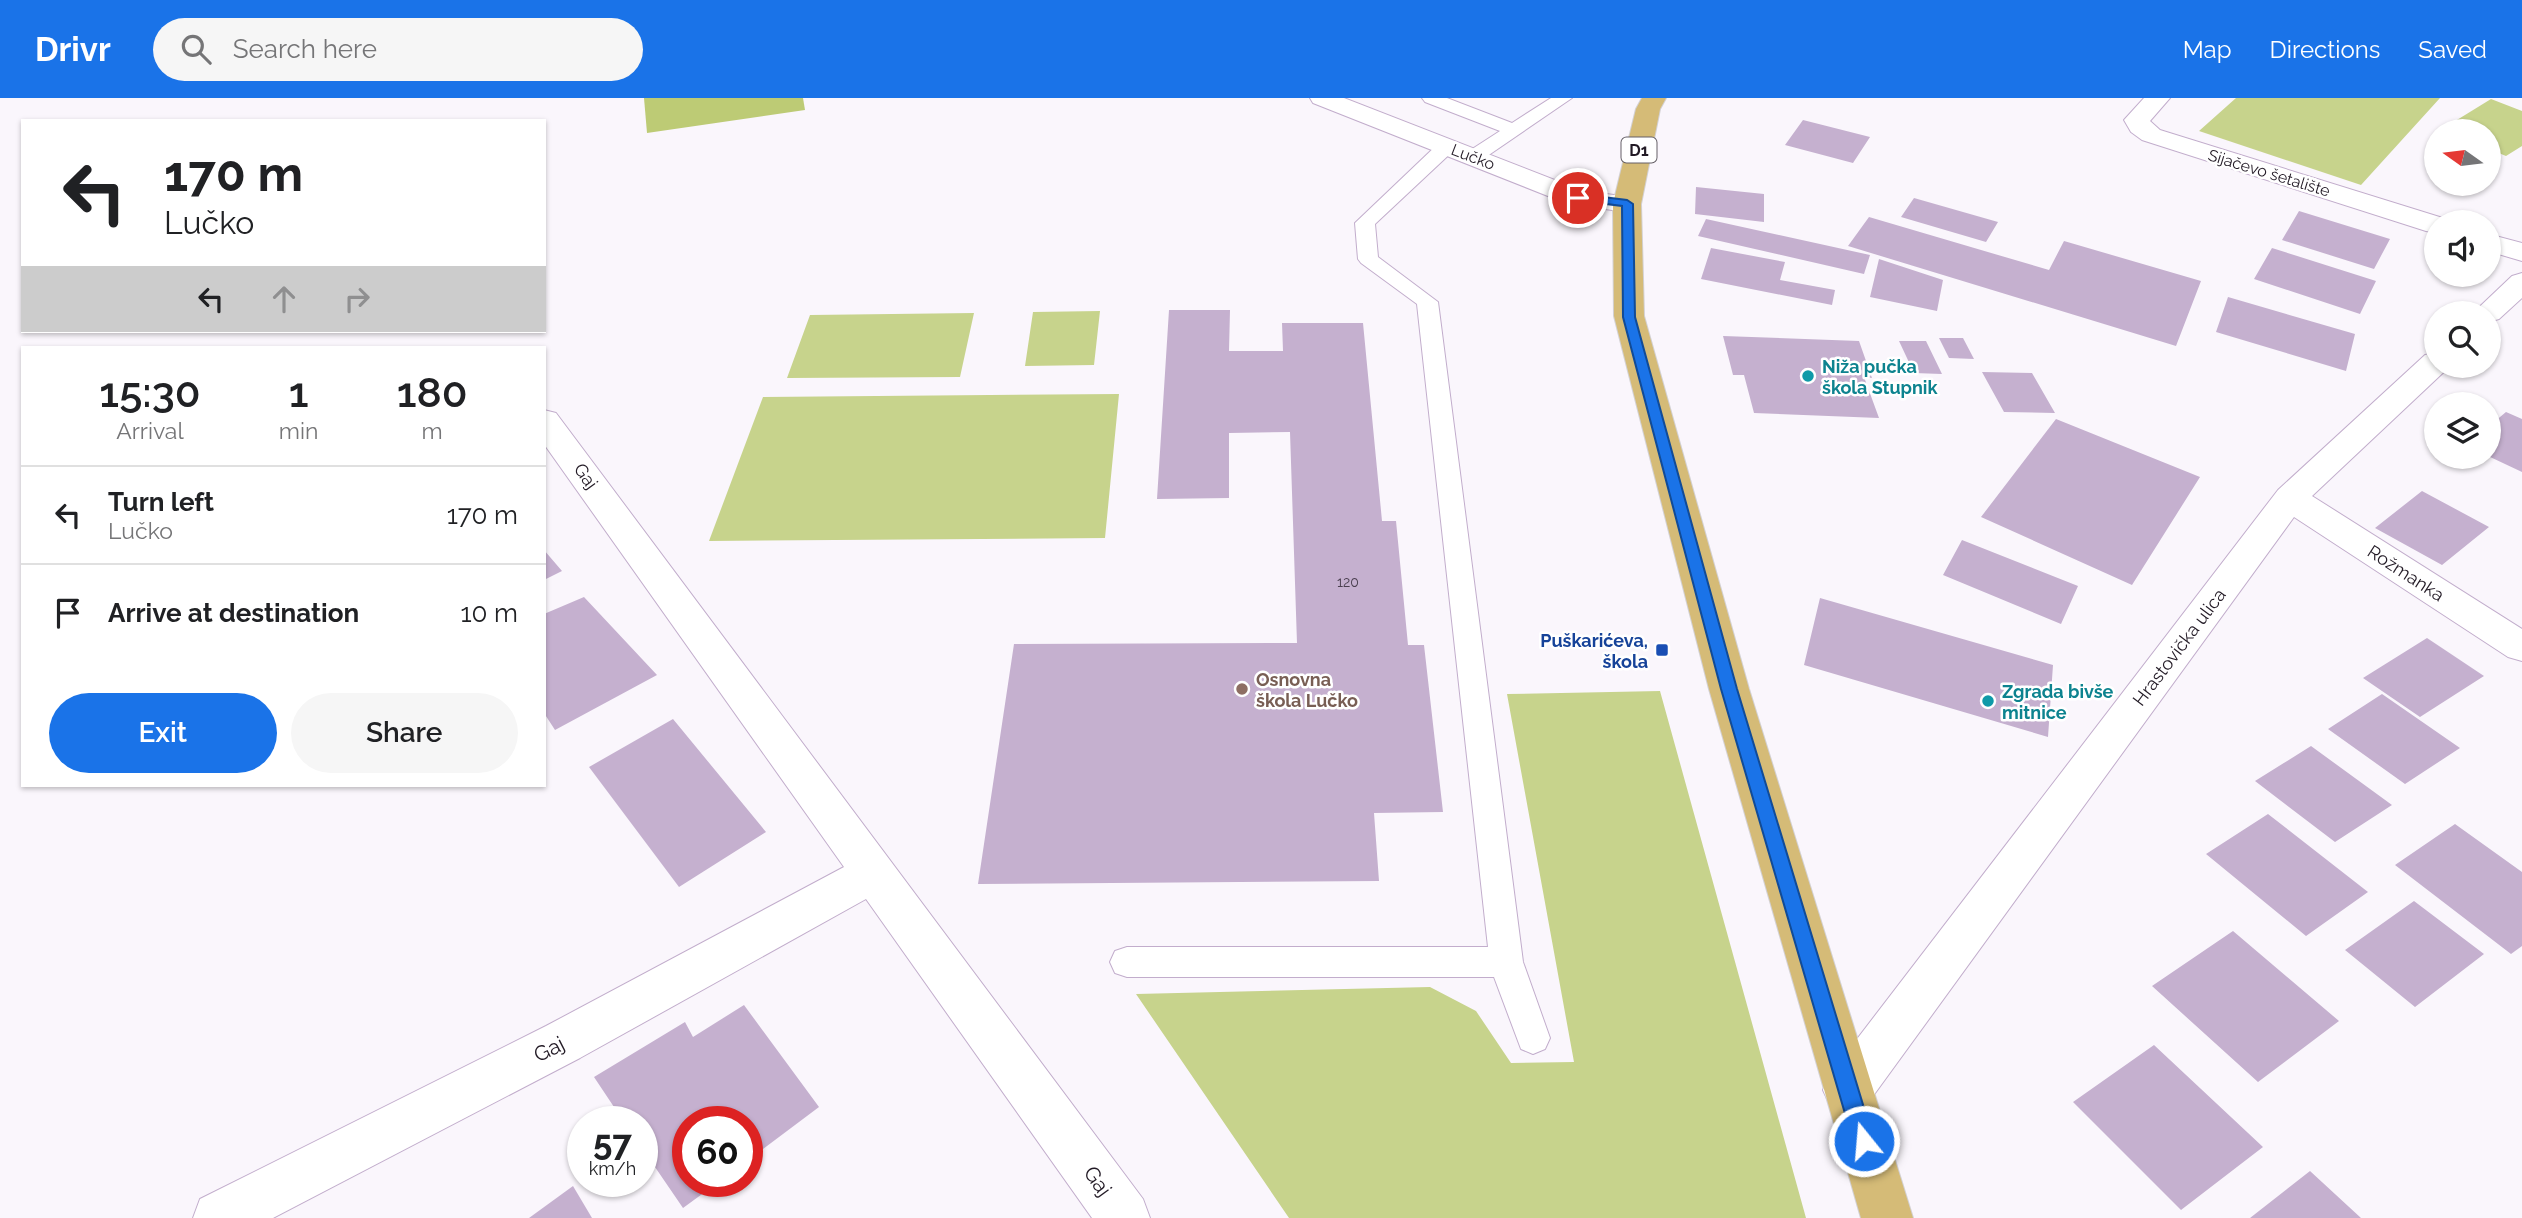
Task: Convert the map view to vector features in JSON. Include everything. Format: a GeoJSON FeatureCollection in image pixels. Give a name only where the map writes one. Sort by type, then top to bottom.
{"type":"FeatureCollection","features":[{"type":"Feature","properties":{"kind":"main road","name":"D1"},"geometry":{"type":"LineString","coordinates":[[1654,98],[1648,109],[1627,204],[1629,317],[1729,689],[1886,1218]]}},
{"type":"Feature","properties":{"kind":"street","name":"Lučko"},"geometry":{"type":"LineString","coordinates":[[1322,98],[1578,198],[1627,204]]}},
{"type":"Feature","properties":{"kind":"street","name":"Sijačevo šetalište"},"geometry":{"type":"LineString","coordinates":[[2158,98],[2137,120],[2140,127],[2151,135],[2424,221]]}},
{"type":"Feature","properties":{"kind":"street"},"geometry":{"type":"LineString","coordinates":[[2501,246],[2522,252]]}},
{"type":"Feature","properties":{"kind":"street"},"geometry":{"type":"LineString","coordinates":[[2501,301],[2522,282]]}},
{"type":"Feature","properties":{"kind":"street","name":"Hrastovička ulica"},"geometry":{"type":"LineString","coordinates":[[1848,1090],[2290,498],[2424,373]]}},
{"type":"Feature","properties":{"kind":"street","name":"Gaj"},"geometry":{"type":"LineString","coordinates":[[546,423],[1124,1218]]}},
{"type":"Feature","properties":{"kind":"street","name":"Rožmanka"},"geometry":{"type":"LineString","coordinates":[[2290,498],[2522,647]]}},
{"type":"Feature","properties":{"kind":"street","name":"Gaj"},"geometry":{"type":"LineString","coordinates":[[219,1218],[563,1042],[875,872]]}},
{"type":"Feature","properties":{"kind":"lane"},"geometry":{"type":"LineString","coordinates":[[1430,98],[1514,130]]}},
{"type":"Feature","properties":{"kind":"lane"},"geometry":{"type":"LineString","coordinates":[[1473,157],[1563,98]]}},
{"type":"Feature","properties":{"kind":"lane"},"geometry":{"type":"LineString","coordinates":[[1446,146],[1365,223],[1368,258],[1427,302],[1507,962],[1532,1038]]}},
{"type":"Feature","properties":{"kind":"lane"},"geometry":{"type":"LineString","coordinates":[[1127,962],[1507,962]]}},
{"type":"Feature","properties":{"kind":"green space"},"geometry":{"type":"Polygon","coordinates":[[[644,98],[803,98],[805,110],[647,133],[644,98]]]}},
{"type":"Feature","properties":{"kind":"green space"},"geometry":{"type":"Polygon","coordinates":[[[2236,98],[2440,98],[2361,185],[2199,131],[2236,98]]]}},
{"type":"Feature","properties":{"kind":"green space"},"geometry":{"type":"Polygon","coordinates":[[[2491,99],[2522,111],[2522,146],[2506,156],[2501,154],[2501,119],[2458,119],[2491,99]]]}},
{"type":"Feature","properties":{"kind":"green space"},"geometry":{"type":"Polygon","coordinates":[[[1100,311],[1094,365],[1025,366],[1033,312],[1100,311]]]}},
{"type":"Feature","properties":{"kind":"green space"},"geometry":{"type":"Polygon","coordinates":[[[974,313],[960,377],[787,378],[810,315],[974,313]]]}},
{"type":"Feature","properties":{"kind":"green space"},"geometry":{"type":"Polygon","coordinates":[[[1119,394],[1105,538],[709,541],[763,397],[1119,394]]]}},
{"type":"Feature","properties":{"kind":"green space"},"geometry":{"type":"Polygon","coordinates":[[[1660,691],[1806,1218],[1289,1218],[1136,994],[1430,987],[1476,1011],[1511,1063],[1574,1062],[1507,694],[1660,691]]]}},
{"type":"Feature","properties":{"kind":"building"},"geometry":{"type":"Polygon","coordinates":[[[1803,120],[1870,137],[1853,163],[1785,145],[1803,120]]]}},
{"type":"Feature","properties":{"kind":"building"},"geometry":{"type":"Polygon","coordinates":[[[1696,187],[1764,194],[1764,222],[1695,214],[1696,187]]]}},
{"type":"Feature","properties":{"kind":"building"},"geometry":{"type":"Polygon","coordinates":[[[1914,198],[1998,222],[1986,242],[1901,217],[1914,198]]]}},
{"type":"Feature","properties":{"kind":"building"},"geometry":{"type":"Polygon","coordinates":[[[2299,211],[2390,239],[2374,269],[2282,240],[2299,211]]]}},
{"type":"Feature","properties":{"kind":"building"},"geometry":{"type":"Polygon","coordinates":[[[1869,217],[2049,270],[2064,241],[2201,281],[2176,346],[1848,246],[1869,217]]]}},
{"type":"Feature","properties":{"kind":"building"},"geometry":{"type":"Polygon","coordinates":[[[1706,219],[1870,255],[1864,274],[1698,236],[1706,219]]]}},
{"type":"Feature","properties":{"kind":"building"},"geometry":{"type":"Polygon","coordinates":[[[1711,248],[1785,262],[1780,280],[1835,290],[1832,305],[1701,279],[1711,248]]]}},
{"type":"Feature","properties":{"kind":"building"},"geometry":{"type":"Polygon","coordinates":[[[2272,248],[2376,281],[2360,314],[2254,279],[2272,248]]]}},
{"type":"Feature","properties":{"kind":"building"},"geometry":{"type":"Polygon","coordinates":[[[1879,259],[1943,280],[1937,311],[1870,297],[1879,259]]]}},
{"type":"Feature","properties":{"kind":"building"},"geometry":{"type":"Polygon","coordinates":[[[2228,297],[2355,334],[2346,371],[2216,332],[2228,297]]]}},
{"type":"Feature","properties":{"kind":"building"},"geometry":{"type":"Polygon","coordinates":[[[1169,310],[1230,310],[1229,351],[1283,351],[1282,323],[1363,323],[1382,521],[1396,521],[1408,645],[1424,645],[1443,812],[1374,813],[1379,881],[978,884],[1014,644],[1297,643],[1290,432],[1229,433],[1229,498],[1157,499],[1169,310]]]}},
{"type":"Feature","properties":{"kind":"building","name":"Niža pučka škola Stupnik"},"geometry":{"type":"Polygon","coordinates":[[[1723,336],[1859,341],[1872,378],[1864,377],[1879,418],[1754,413],[1744,375],[1733,375],[1723,336]]]}},
{"type":"Feature","properties":{"kind":"building"},"geometry":{"type":"Polygon","coordinates":[[[1939,338],[1963,338],[1974,359],[1949,358],[1939,338]]]}},
{"type":"Feature","properties":{"kind":"building"},"geometry":{"type":"Polygon","coordinates":[[[1899,341],[1926,341],[1942,374],[1914,373],[1899,341]]]}},
{"type":"Feature","properties":{"kind":"building"},"geometry":{"type":"Polygon","coordinates":[[[1982,372],[2032,373],[2055,413],[2004,412],[1982,372]]]}},
{"type":"Feature","properties":{"kind":"building"},"geometry":{"type":"Polygon","coordinates":[[[2506,412],[2522,419],[2522,472],[2501,462],[2501,416],[2506,412]]]}},
{"type":"Feature","properties":{"kind":"building"},"geometry":{"type":"Polygon","coordinates":[[[2056,419],[2200,477],[2132,585],[1981,517],[2056,419]]]}},
{"type":"Feature","properties":{"kind":"building"},"geometry":{"type":"Polygon","coordinates":[[[2422,491],[2489,527],[2442,565],[2375,528],[2422,491]]]}},
{"type":"Feature","properties":{"kind":"building"},"geometry":{"type":"Polygon","coordinates":[[[1962,540],[2078,586],[2061,624],[1943,575],[1962,540]]]}},
{"type":"Feature","properties":{"kind":"building"},"geometry":{"type":"Polygon","coordinates":[[[546,552],[562,571],[546,579],[546,552]]]}},
{"type":"Feature","properties":{"kind":"building"},"geometry":{"type":"Polygon","coordinates":[[[584,597],[657,675],[555,730],[546,716],[546,613],[584,597]]]}},
{"type":"Feature","properties":{"kind":"building","name":"Zgrada bivše mitnice"},"geometry":{"type":"Polygon","coordinates":[[[1820,598],[2053,665],[2048,737],[1804,665],[1820,598]]]}},
{"type":"Feature","properties":{"kind":"building"},"geometry":{"type":"Polygon","coordinates":[[[2427,638],[2484,676],[2420,717],[2363,678],[2427,638]]]}},
{"type":"Feature","properties":{"kind":"building"},"geometry":{"type":"Polygon","coordinates":[[[2382,694],[2460,748],[2405,784],[2328,729],[2382,694]]]}},
{"type":"Feature","properties":{"kind":"building"},"geometry":{"type":"Polygon","coordinates":[[[673,719],[766,832],[679,887],[589,767],[673,719]]]}},
{"type":"Feature","properties":{"kind":"building"},"geometry":{"type":"Polygon","coordinates":[[[2311,746],[2392,805],[2335,842],[2255,781],[2311,746]]]}},
{"type":"Feature","properties":{"kind":"building"},"geometry":{"type":"Polygon","coordinates":[[[2268,814],[2368,892],[2306,936],[2206,854],[2268,814]]]}},
{"type":"Feature","properties":{"kind":"building"},"geometry":{"type":"Polygon","coordinates":[[[2455,824],[2522,872],[2522,946],[2511,954],[2395,865],[2455,824]]]}},
{"type":"Feature","properties":{"kind":"building"},"geometry":{"type":"Polygon","coordinates":[[[2414,901],[2484,954],[2415,1007],[2345,950],[2414,901]]]}},
{"type":"Feature","properties":{"kind":"building"},"geometry":{"type":"Polygon","coordinates":[[[2233,931],[2339,1021],[2258,1082],[2152,986],[2233,931]]]}},
{"type":"Feature","properties":{"kind":"building"},"geometry":{"type":"Polygon","coordinates":[[[744,1005],[819,1107],[763,1149],[763,1106],[672,1106],[672,1192],[658,1171],[658,1106],[613,1106],[594,1077],[685,1022],[693,1037],[744,1005]]]}},
{"type":"Feature","properties":{"kind":"building"},"geometry":{"type":"Polygon","coordinates":[[[2154,1045],[2263,1147],[2181,1210],[2073,1102],[2154,1045]]]}},
{"type":"Feature","properties":{"kind":"building"},"geometry":{"type":"Polygon","coordinates":[[[2310,1171],[2361,1218],[2250,1218],[2310,1171]]]}},
{"type":"Feature","properties":{"kind":"building"},"geometry":{"type":"Polygon","coordinates":[[[567,1190],[567,1197],[580,1197],[592,1218],[529,1218],[567,1190]]]}},
{"type":"Feature","properties":{"kind":"building"},"geometry":{"type":"Polygon","coordinates":[[[675,1197],[698,1197],[683,1208],[675,1197]]]}},
{"type":"Feature","properties":{"kind":"place","name":"Niža pučka škola Stupnik"},"geometry":{"type":"Point","coordinates":[1808,376]}},
{"type":"Feature","properties":{"kind":"place","name":"Puškarićeva, škola"},"geometry":{"type":"Point","coordinates":[1662,650]}},
{"type":"Feature","properties":{"kind":"place","name":"Osnovna škola Lučko"},"geometry":{"type":"Point","coordinates":[1242,689]}},
{"type":"Feature","properties":{"kind":"place","name":"Zgrada bivše mitnice"},"geometry":{"type":"Point","coordinates":[1988,701]}},
{"type":"Feature","properties":{"kind":"route"},"geometry":{"type":"LineString","coordinates":[[1578,198],[1627,204],[1629,317],[1654,416],[1729,689],[1864,1141]]}}]}
